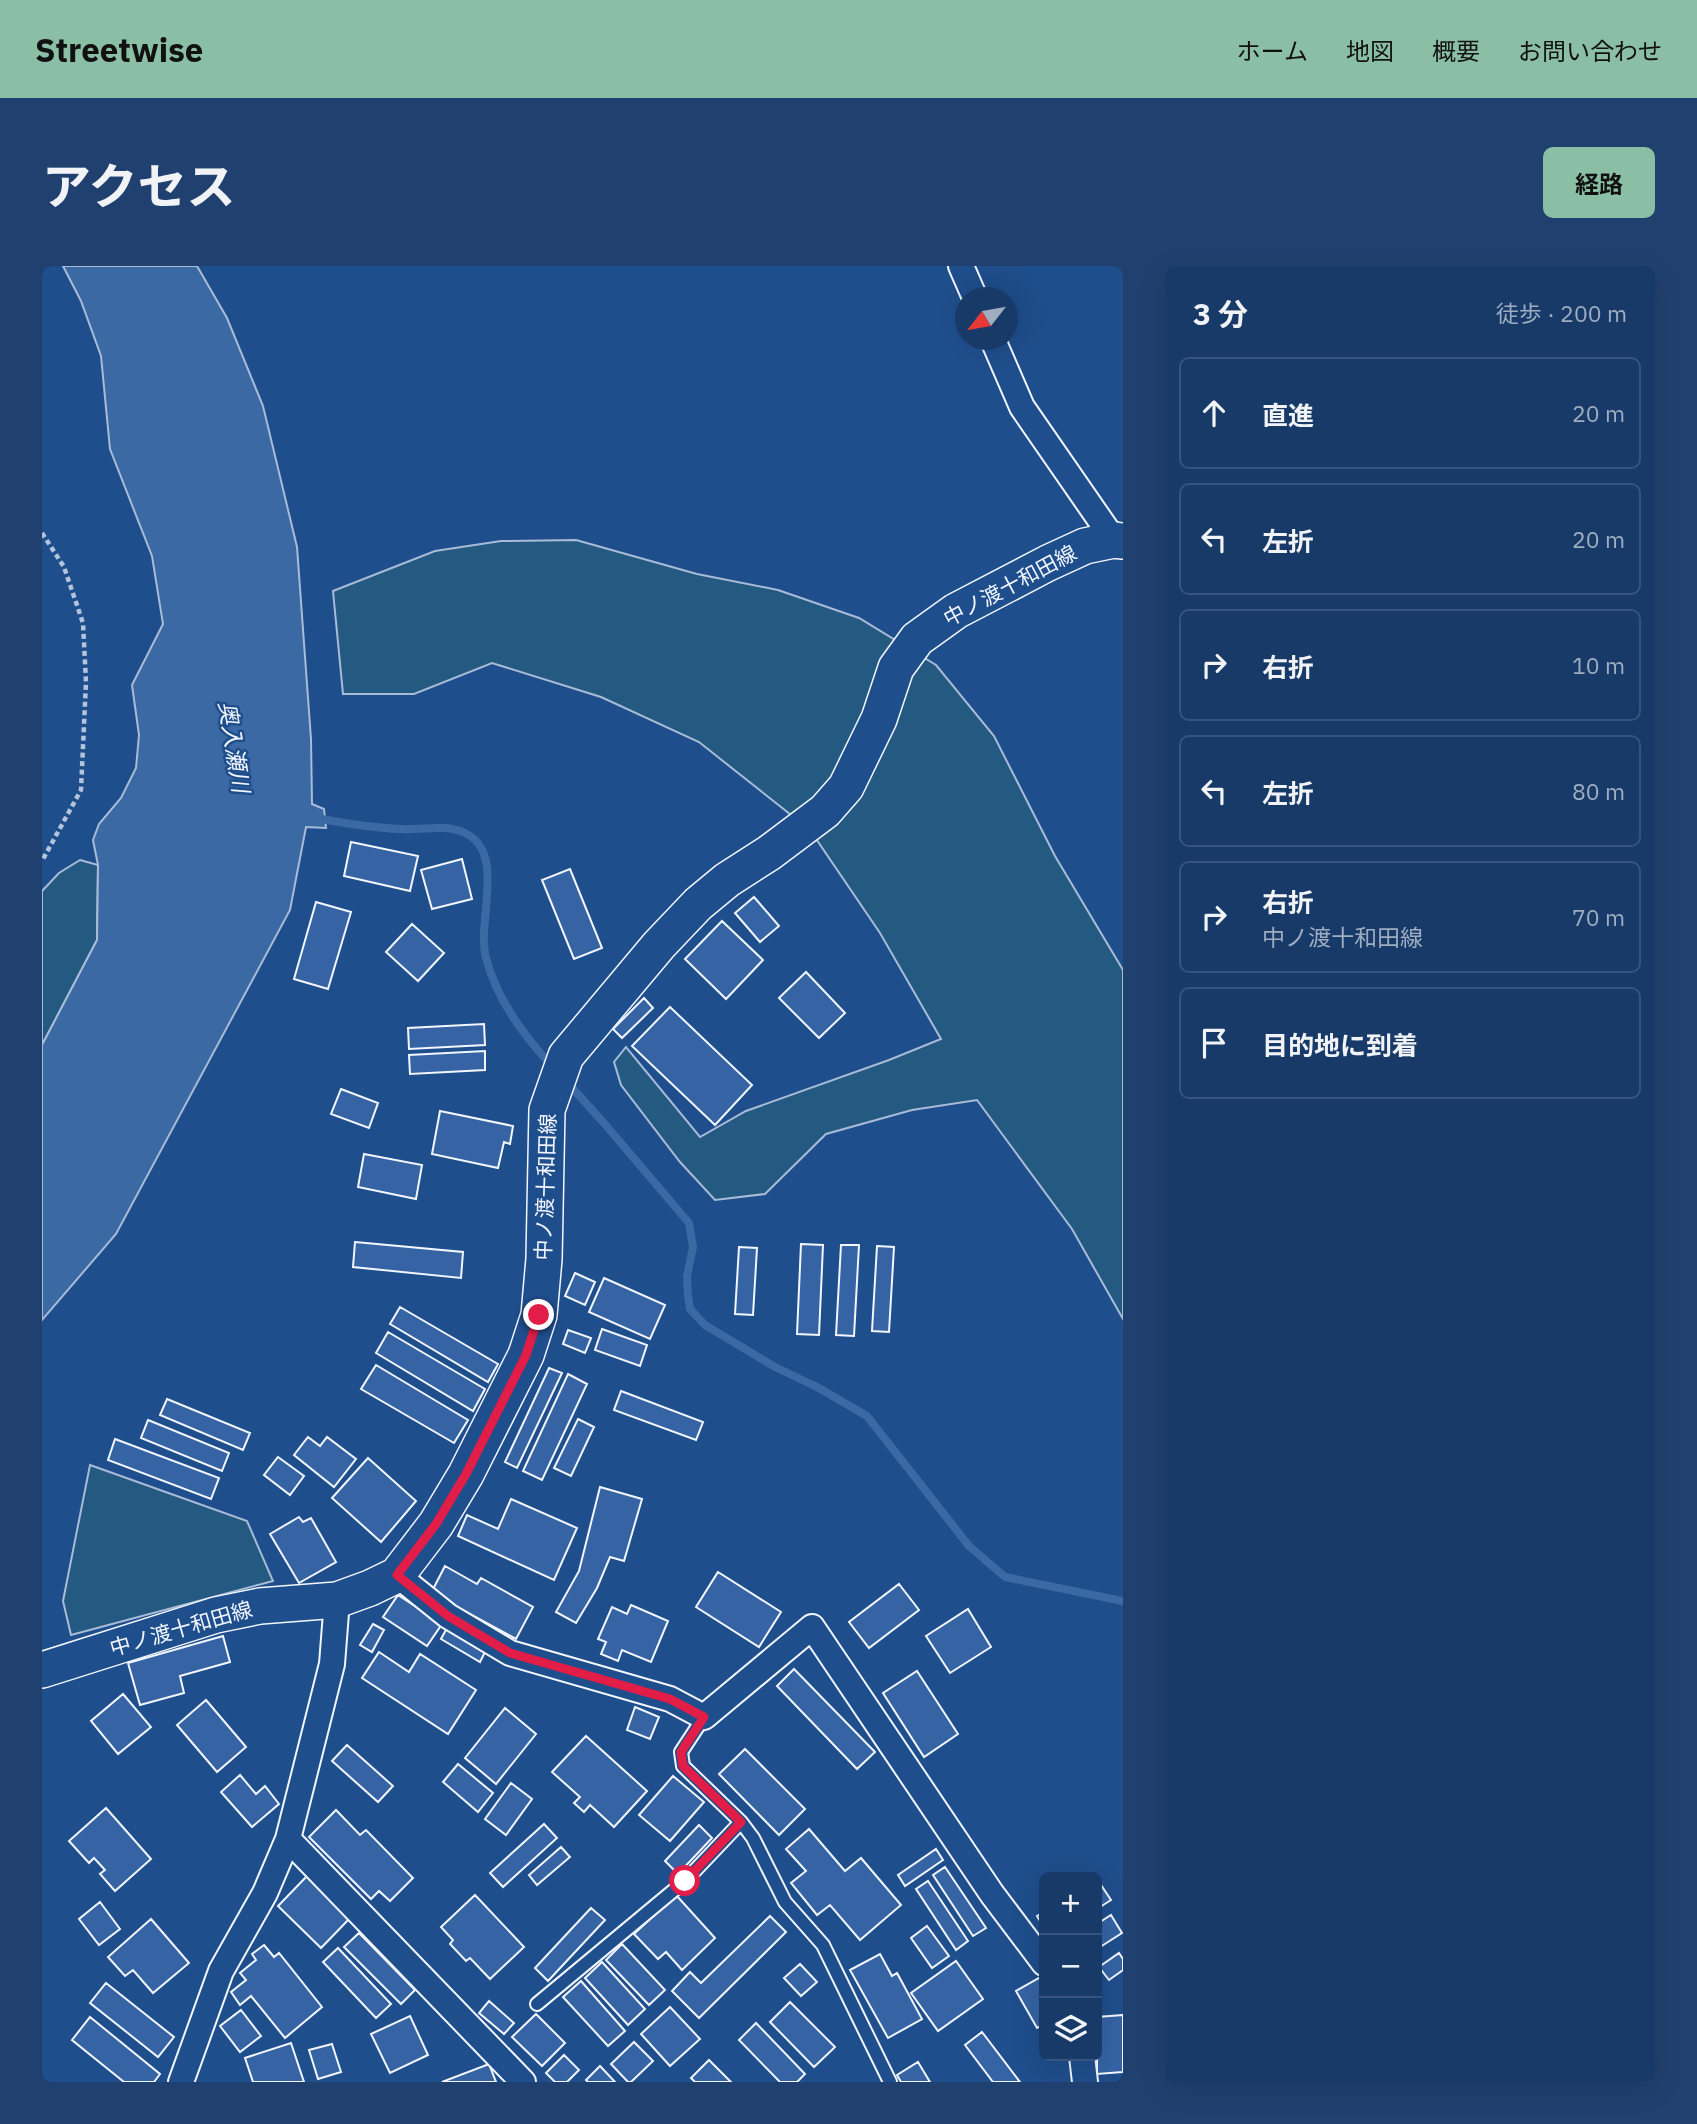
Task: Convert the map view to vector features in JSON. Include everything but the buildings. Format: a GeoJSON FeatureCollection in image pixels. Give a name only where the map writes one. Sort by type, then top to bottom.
{"type":"FeatureCollection","features":[{"type":"Feature","properties":{"kind":"main road","name":"中ノ渡十和田線"},"geometry":{"type":"LineString","coordinates":[[42,1670],[216,1615],[260,1606],[337,1600],[397,1575],[436,1524],[466,1474],[526,1355],[539,1315],[544,1259],[547,1110],[566,1056],[659,944],[698,904],[727,880],[769,853],[825,811],[846,787],[879,719],[896,668],[917,639],[956,611],[1048,563],[1085,546],[1119,540]]}},
{"type":"Feature","properties":{"kind":"street"},"geometry":{"type":"LineString","coordinates":[[961,266],[970,287]]}},
{"type":"Feature","properties":{"kind":"street"},"geometry":{"type":"LineString","coordinates":[[997,350],[1023,407],[1119,540]]}},
{"type":"Feature","properties":{"kind":"street"},"geometry":{"type":"LineString","coordinates":[[397,1575],[448,1616],[510,1653],[670,1699],[704,1717],[812,1627],[992,1894],[1039,1956]]}},
{"type":"Feature","properties":{"kind":"street"},"geometry":{"type":"LineString","coordinates":[[181,2082],[220,1971],[265,1893],[288,1839],[332,1664],[337,1600]]}},
{"type":"Feature","properties":{"kind":"street"},"geometry":{"type":"LineString","coordinates":[[288,1839],[523,2082]]}},
{"type":"Feature","properties":{"kind":"street"},"geometry":{"type":"LineString","coordinates":[[1083,2061],[1085,2082]]}},
{"type":"Feature","properties":{"kind":"lane"},"geometry":{"type":"LineString","coordinates":[[704,1717],[681,1752],[683,1766],[741,1822],[753,1838],[785,1902],[823,1945],[890,2082]]}},
{"type":"Feature","properties":{"kind":"lane"},"geometry":{"type":"LineString","coordinates":[[537,2004],[685,1881],[741,1822]]}},
{"type":"Feature","properties":{"kind":"path"},"geometry":{"type":"LineString","coordinates":[[42,533],[64,567],[83,623],[86,682],[81,790],[42,860]]}},
{"type":"Feature","properties":{"kind":"shaded area"},"geometry":{"type":"Polygon","coordinates":[[[576,540],[697,574],[778,590],[859,618],[936,665],[994,736],[1055,856],[1123,970],[1123,1319],[1072,1229],[977,1100],[912,1110],[826,1134],[765,1194],[715,1200],[680,1162],[621,1085],[614,1062],[626,1047],[700,1137],[746,1111],[941,1039],[880,933],[810,830],[699,742],[601,697],[492,663],[414,694],[343,694],[333,591],[435,551],[501,541],[576,540]]]}},
{"type":"Feature","properties":{"kind":"shaded area"},"geometry":{"type":"Polygon","coordinates":[[[80,860],[98,865],[97,940],[42,1045],[42,891],[59,873],[80,860]]]}},
{"type":"Feature","properties":{"kind":"shaded area"},"geometry":{"type":"Polygon","coordinates":[[[90,1465],[247,1521],[273,1581],[71,1635],[63,1601],[90,1465]]]}},
{"type":"Feature","properties":{"kind":"water","name":"奥入瀬川"},"geometry":{"type":"Polygon","coordinates":[[[63,266],[197,266],[227,318],[263,406],[297,547],[311,739],[312,804],[324,809],[326,828],[306,827],[290,910],[116,1234],[42,1320],[42,1045],[97,940],[98,865],[93,840],[99,824],[121,798],[136,768],[139,735],[132,685],[163,624],[152,556],[110,449],[101,356],[81,301],[63,266]]]}},
{"type":"Feature","properties":{"kind":"waterway"},"geometry":{"type":"LineString","coordinates":[[316,818],[390,828],[449,828],[465,833],[478,843],[485,856],[487,872],[484,926],[486,958],[497,988],[512,1016],[552,1066]]}},
{"type":"Feature","properties":{"kind":"waterway"},"geometry":{"type":"LineString","coordinates":[[566,1081],[689,1223],[693,1247],[687,1276],[690,1309],[705,1325],[775,1367],[867,1416],[969,1546],[1005,1577],[1123,1601]]}},
{"type":"Feature","properties":{"kind":"route"},"geometry":{"type":"LineString","coordinates":[[539,1315],[526,1355],[466,1474],[436,1524],[397,1575],[448,1616],[510,1653],[670,1699],[704,1717],[681,1752],[683,1766],[741,1822],[685,1881]]}}]}
